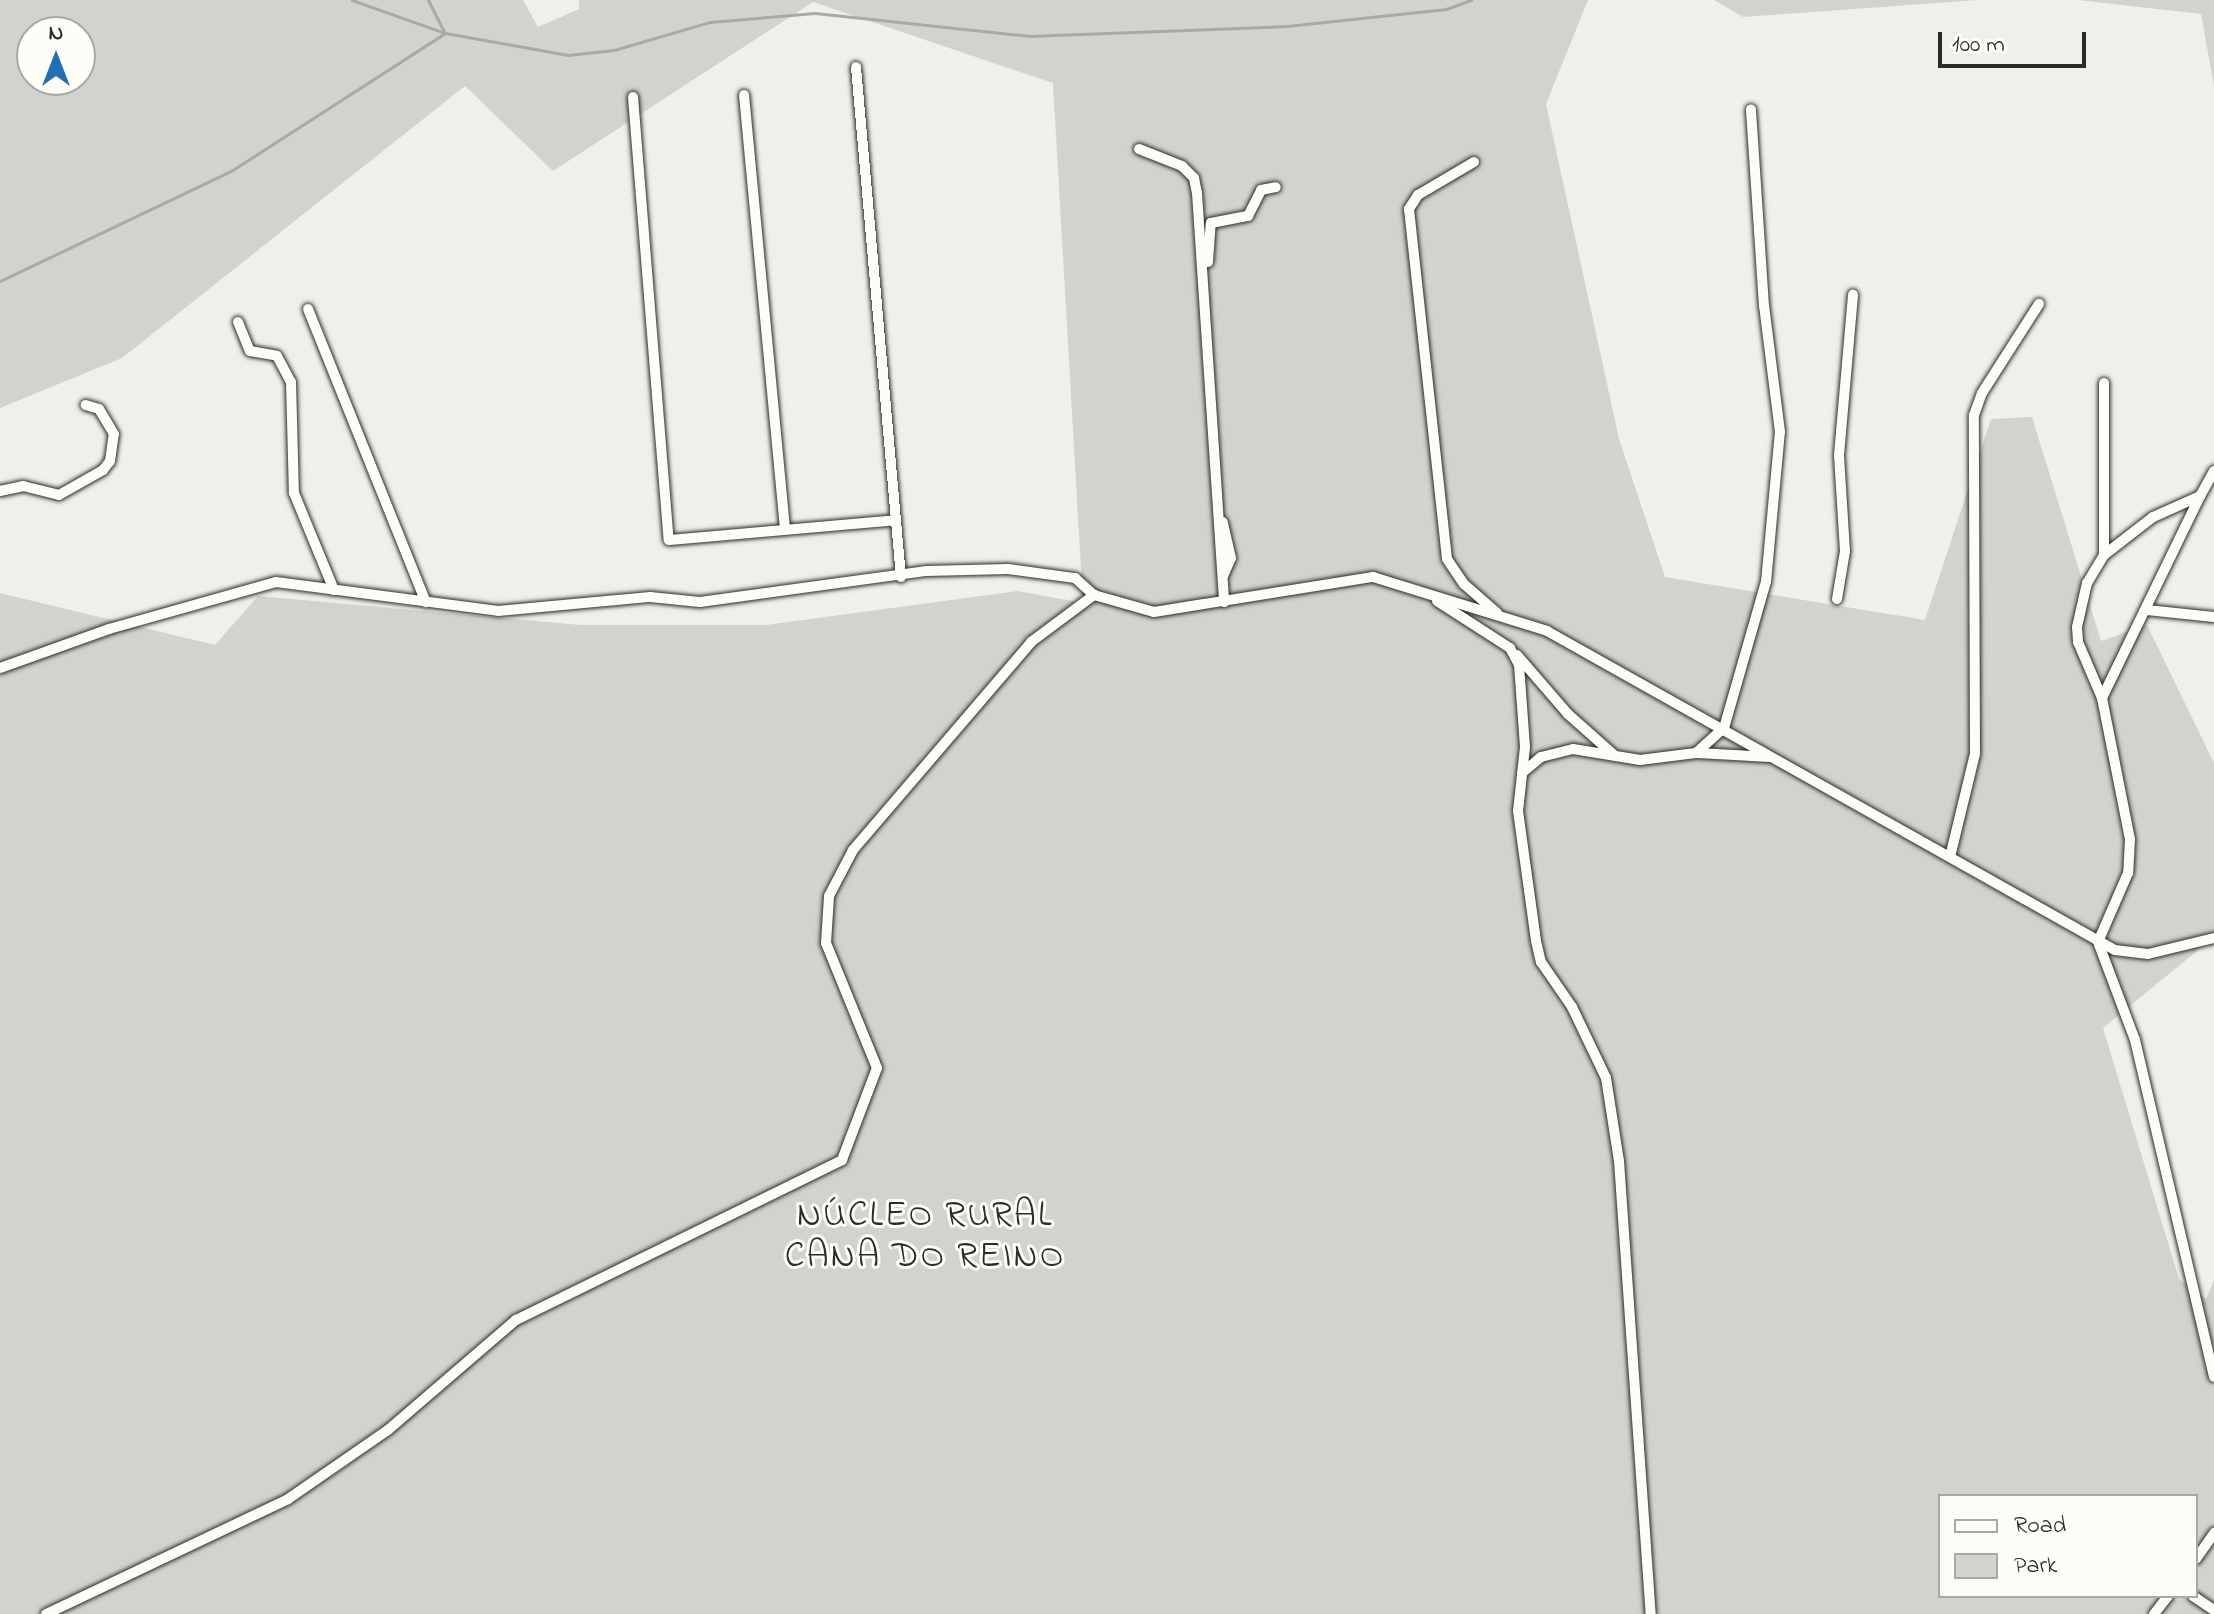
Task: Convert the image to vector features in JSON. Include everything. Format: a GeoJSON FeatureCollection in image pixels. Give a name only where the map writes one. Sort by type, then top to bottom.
{"type":"FeatureCollection","features":[{"type":"Feature","properties":{"kind":"street"},"geometry":{"type":"LineString","coordinates":[[856,67],[901,577]]}},
{"type":"Feature","properties":{"kind":"street"},"geometry":{"type":"LineString","coordinates":[[744,95],[785,529]]}},
{"type":"Feature","properties":{"kind":"street"},"geometry":{"type":"LineString","coordinates":[[633,97],[669,540],[896,520]]}},
{"type":"Feature","properties":{"kind":"street"},"geometry":{"type":"LineString","coordinates":[[1696,753],[1724,728],[1766,582],[1780,432],[1764,306],[1751,109]]}},
{"type":"Feature","properties":{"kind":"street"},"geometry":{"type":"LineString","coordinates":[[1139,149],[1182,166],[1194,178],[1197,193],[1224,602]]}},
{"type":"Feature","properties":{"kind":"street"},"geometry":{"type":"LineString","coordinates":[[1474,162],[1418,195],[1409,209],[1447,559],[1464,584],[1499,614]]}},
{"type":"Feature","properties":{"kind":"street"},"geometry":{"type":"LineString","coordinates":[[1223,576],[1231,558],[1224,525],[1207,231],[1217,220],[1248,216],[1261,190],[1276,187]]}},
{"type":"Feature","properties":{"kind":"street"},"geometry":{"type":"LineString","coordinates":[[1837,599],[1845,551],[1839,455],[1853,295]]}},
{"type":"Feature","properties":{"kind":"street"},"geometry":{"type":"LineString","coordinates":[[1950,857],[1975,754],[1974,415],[1982,393],[2039,304]]}},
{"type":"Feature","properties":{"kind":"street"},"geometry":{"type":"LineString","coordinates":[[308,309],[426,602]]}},
{"type":"Feature","properties":{"kind":"street"},"geometry":{"type":"LineString","coordinates":[[238,322],[250,351],[277,356],[291,382],[294,493],[334,590]]}},
{"type":"Feature","properties":{"kind":"street"},"geometry":{"type":"LineString","coordinates":[[2104,383],[2104,555]]}},
{"type":"Feature","properties":{"kind":"street"},"geometry":{"type":"LineString","coordinates":[[0,491],[23,486],[59,495],[103,470],[110,461],[114,434],[99,409],[86,405]]}},
{"type":"Feature","properties":{"kind":"street"},"geometry":{"type":"LineString","coordinates":[[2102,698],[2214,471]]}},
{"type":"Feature","properties":{"kind":"street"},"geometry":{"type":"LineString","coordinates":[[2200,496],[2153,517],[2104,555],[2087,583],[2077,627],[2078,642],[2102,698],[2130,839],[2128,873],[2098,942],[2135,1040],[2214,1377]]}},
{"type":"Feature","properties":{"kind":"street"},"geometry":{"type":"LineString","coordinates":[[0,668],[109,629],[276,582],[498,611],[650,597],[700,602],[901,577],[927,571],[1008,569],[1075,578],[1094,595],[1154,612],[1373,577],[1547,631],[1724,728],[2098,942],[2148,954],[2214,938]]}},
{"type":"Feature","properties":{"kind":"street"},"geometry":{"type":"LineString","coordinates":[[46,1614],[288,1499],[388,1430],[516,1320],[842,1160],[877,1068],[826,943],[829,896],[853,850],[1031,642],[1094,595]]}},
{"type":"Feature","properties":{"kind":"street"},"geometry":{"type":"LineString","coordinates":[[1433,598],[1510,648],[1568,714],[1614,755]]}},
{"type":"Feature","properties":{"kind":"street"},"geometry":{"type":"LineString","coordinates":[[2147,610],[2214,617]]}},
{"type":"Feature","properties":{"kind":"street"},"geometry":{"type":"LineString","coordinates":[[1510,648],[1519,665],[1523,699],[1518,811],[1541,962],[1572,1007],[1606,1078],[1619,1161],[1651,1614]]}},
{"type":"Feature","properties":{"kind":"street"},"geometry":{"type":"LineString","coordinates":[[1522,773],[1554,752],[1614,755],[1640,760],[1696,753],[1774,757]]}},
{"type":"Feature","properties":{"kind":"street"},"geometry":{"type":"LineString","coordinates":[[2198,1556],[2214,1533]]}},
{"type":"Feature","properties":{"kind":"street"},"geometry":{"type":"LineString","coordinates":[[2154,1614],[2166,1598]]}},
{"type":"Feature","properties":{"kind":"street"},"geometry":{"type":"LineString","coordinates":[[2196,1598],[2214,1610]]}},
{"type":"Feature","properties":{"kind":"green space"},"geometry":{"type":"Polygon","coordinates":[[[0,0],[523,0],[538,27],[579,9],[579,0],[1588,0],[1546,104],[1619,439],[1665,577],[1925,620],[1991,419],[2032,417],[2101,641],[2147,625],[2214,763],[2214,937],[2103,1028],[2179,1279],[2206,1299],[2214,1280],[2214,1614],[0,1614],[0,593],[215,645],[258,596],[581,625],[766,625],[1018,591],[1083,603],[1053,83],[813,2],[553,171],[465,86],[122,358],[0,408],[0,0]]]}},
{"type":"Feature","properties":{"kind":"green space"},"geometry":{"type":"Polygon","coordinates":[[[1714,0],[1979,0],[1743,17],[1714,0]]]}},
{"type":"Feature","properties":{"kind":"green space"},"geometry":{"type":"Polygon","coordinates":[[[2078,0],[2214,0],[2214,86],[2201,14],[2078,0]]]}},
{"type":"Feature","properties":{"kind":"waterway"},"geometry":{"type":"LineString","coordinates":[[352,0],[445,33]]}},
{"type":"Feature","properties":{"kind":"waterway"},"geometry":{"type":"LineString","coordinates":[[428,0],[445,33]]}},
{"type":"Feature","properties":{"kind":"waterway"},"geometry":{"type":"LineString","coordinates":[[0,281],[231,171],[445,33],[568,55],[614,50],[710,22],[815,13],[1029,36],[1287,26],[1446,9],[1471,0]]}},
{"type":"Feature","properties":{"kind":"district","name":"NÚCLEO RURAL CANA DO REINO"},"geometry":{"type":"Point","coordinates":[925,1236]}}]}
